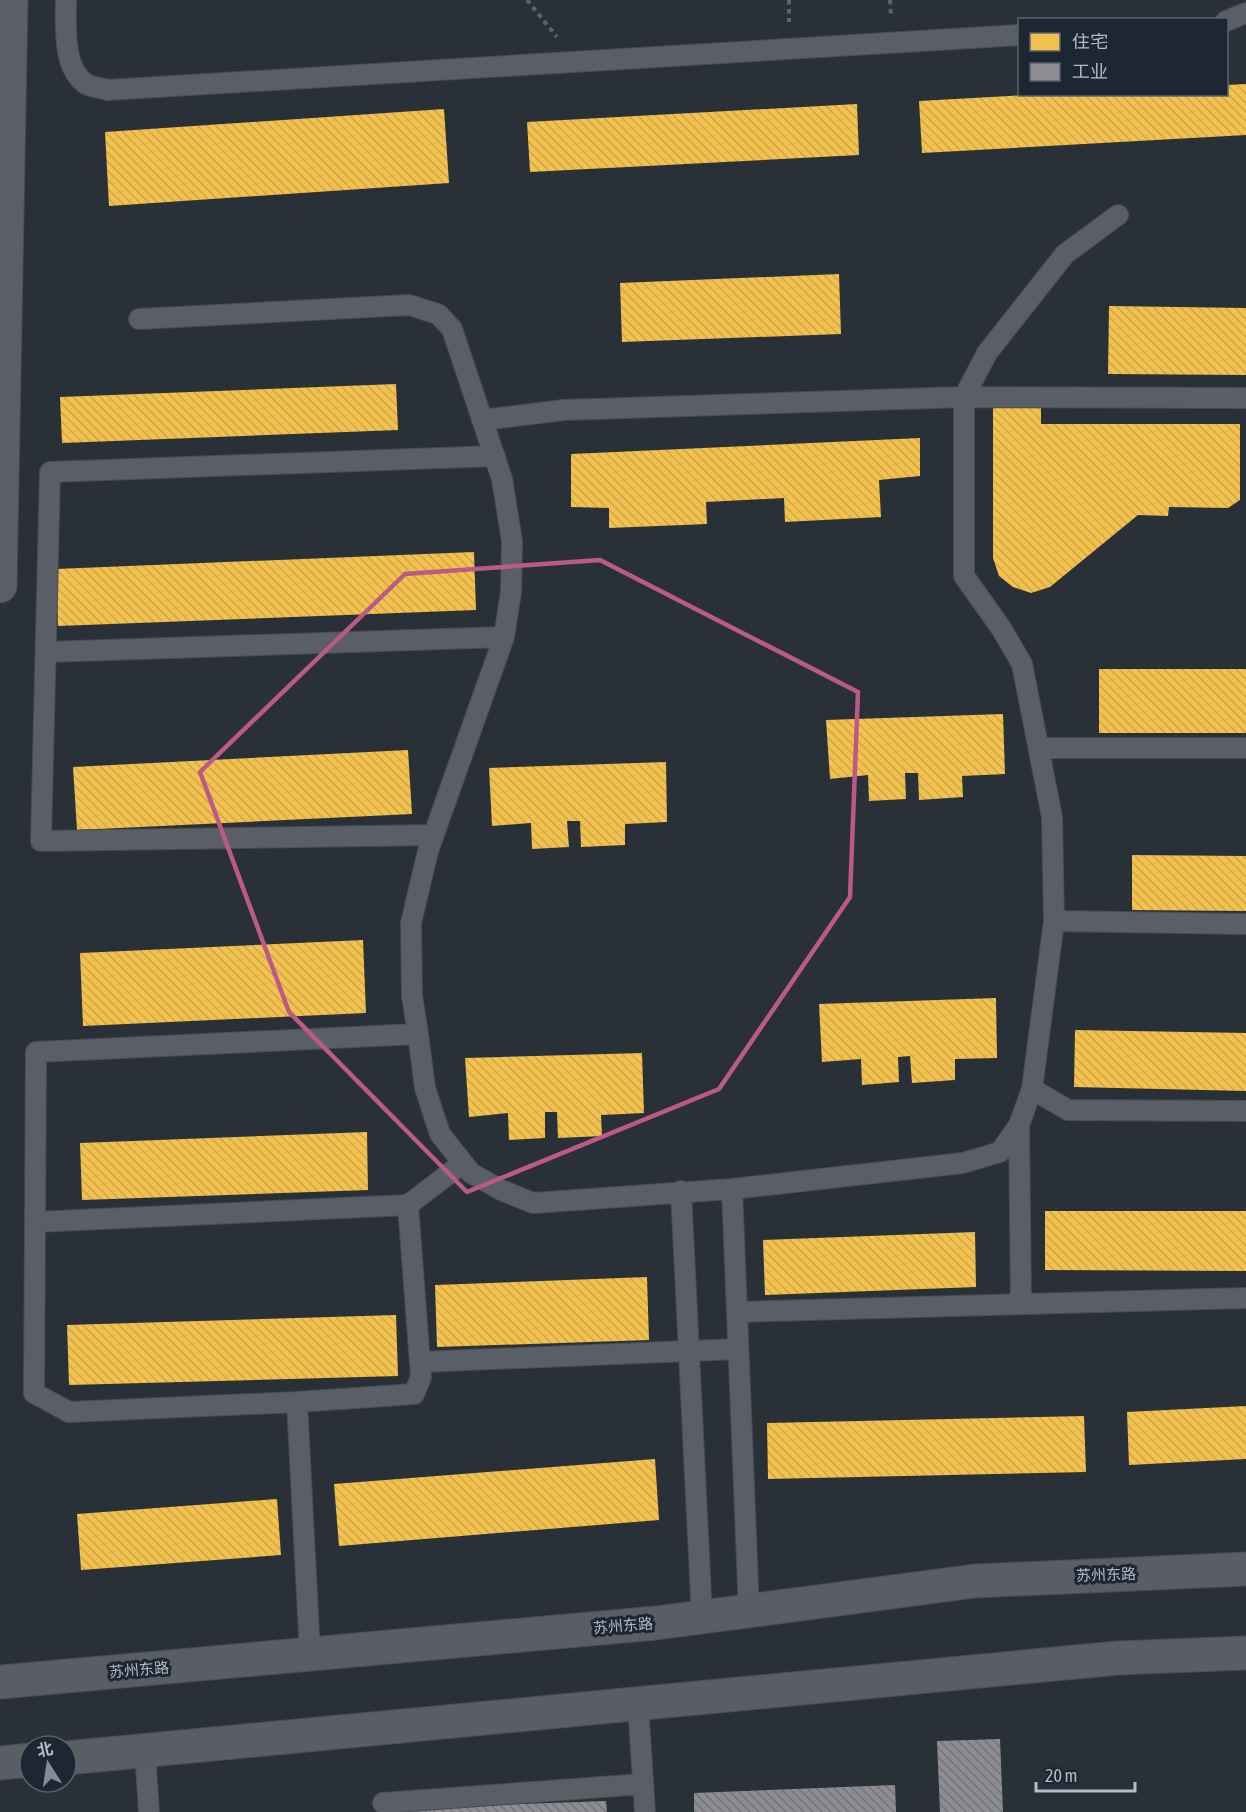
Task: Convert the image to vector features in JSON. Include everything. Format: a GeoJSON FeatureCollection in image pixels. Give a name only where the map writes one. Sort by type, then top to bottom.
{"type":"FeatureCollection","features":[{"type":"Feature","properties":{"kind":"main road","name":"苏州东路"},"geometry":{"type":"LineString","coordinates":[[0,1682],[656,1623],[975,1581],[1246,1569]]}},
{"type":"Feature","properties":{"kind":"main road"},"geometry":{"type":"LineString","coordinates":[[78,1757],[1118,1658],[1246,1653]]}},
{"type":"Feature","properties":{"kind":"main road"},"geometry":{"type":"LineString","coordinates":[[0,1763],[18,1762]]}},
{"type":"Feature","properties":{"kind":"street"},"geometry":{"type":"LineString","coordinates":[[0,586],[11,0]]}},
{"type":"Feature","properties":{"kind":"lane"},"geometry":{"type":"LineString","coordinates":[[66,0],[69,63],[86,84],[108,90],[1018,35]]}},
{"type":"Feature","properties":{"kind":"lane"},"geometry":{"type":"LineString","coordinates":[[1228,21],[1246,13]]}},
{"type":"Feature","properties":{"kind":"lane"},"geometry":{"type":"LineString","coordinates":[[139,319],[410,304],[438,314],[452,329],[502,479],[512,541],[511,592],[504,637],[433,835],[411,923],[412,996],[425,1088],[440,1134],[471,1173],[491,1185],[533,1203],[732,1189],[963,1163],[1000,1152],[1019,1125],[1032,1089],[1054,921],[1052,817],[1022,664],[1001,628],[964,576],[964,397],[987,353],[1065,254],[1118,215]]}},
{"type":"Feature","properties":{"kind":"lane"},"geometry":{"type":"LineString","coordinates":[[482,420],[564,410],[964,397],[1246,398]]}},
{"type":"Feature","properties":{"kind":"lane"},"geometry":{"type":"LineString","coordinates":[[433,835],[41,841],[50,472],[495,456]]}},
{"type":"Feature","properties":{"kind":"lane"},"geometry":{"type":"LineString","coordinates":[[46,652],[504,637]]}},
{"type":"Feature","properties":{"kind":"lane"},"geometry":{"type":"LineString","coordinates":[[1039,748],[1246,748]]}},
{"type":"Feature","properties":{"kind":"lane"},"geometry":{"type":"LineString","coordinates":[[1054,921],[1246,924]]}},
{"type":"Feature","properties":{"kind":"lane"},"geometry":{"type":"LineString","coordinates":[[408,1205],[421,1377],[414,1394],[297,1402],[69,1412],[34,1393],[36,1052],[418,1034]]}},
{"type":"Feature","properties":{"kind":"lane"},"geometry":{"type":"LineString","coordinates":[[1032,1089],[1068,1110],[1246,1111]]}},
{"type":"Feature","properties":{"kind":"lane"},"geometry":{"type":"LineString","coordinates":[[1019,1125],[1021,1304]]}},
{"type":"Feature","properties":{"kind":"lane"},"geometry":{"type":"LineString","coordinates":[[35,1222],[408,1205],[463,1163]]}},
{"type":"Feature","properties":{"kind":"lane"},"geometry":{"type":"LineString","coordinates":[[732,1189],[749,1611]]}},
{"type":"Feature","properties":{"kind":"lane"},"geometry":{"type":"LineString","coordinates":[[681,1191],[702,1617]]}},
{"type":"Feature","properties":{"kind":"lane"},"geometry":{"type":"LineString","coordinates":[[737,1312],[1246,1298]]}},
{"type":"Feature","properties":{"kind":"lane"},"geometry":{"type":"LineString","coordinates":[[420,1362],[738,1349]]}},
{"type":"Feature","properties":{"kind":"lane"},"geometry":{"type":"LineString","coordinates":[[297,1402],[310,1654]]}},
{"type":"Feature","properties":{"kind":"lane"},"geometry":{"type":"LineString","coordinates":[[638,1704],[645,1812]]}},
{"type":"Feature","properties":{"kind":"lane"},"geometry":{"type":"LineString","coordinates":[[145,1751],[149,1812]]}},
{"type":"Feature","properties":{"kind":"lane"},"geometry":{"type":"LineString","coordinates":[[382,1803],[643,1784]]}},
{"type":"Feature","properties":{"kind":"path"},"geometry":{"type":"LineString","coordinates":[[527,0],[578,62]]}},
{"type":"Feature","properties":{"kind":"highlighted area"},"geometry":{"type":"Polygon","coordinates":[[[600,560],[858,692],[850,897],[719,1089],[467,1192],[289,1012],[200,772],[405,574],[600,560]]]}},
{"type":"Feature","properties":{"kind":"building: 住宅"},"geometry":{"type":"Polygon","coordinates":[[[1246,84],[1246,135],[922,153],[919,101],[1018,96],[1228,96],[1228,85],[1246,84]]]}},
{"type":"Feature","properties":{"kind":"building: 住宅"},"geometry":{"type":"Polygon","coordinates":[[[857,104],[859,155],[530,172],[527,122],[857,104]]]}},
{"type":"Feature","properties":{"kind":"building: 住宅"},"geometry":{"type":"Polygon","coordinates":[[[444,109],[449,183],[109,206],[105,132],[444,109]]]}},
{"type":"Feature","properties":{"kind":"building: 住宅"},"geometry":{"type":"Polygon","coordinates":[[[839,274],[841,334],[622,342],[620,283],[839,274]]]}},
{"type":"Feature","properties":{"kind":"building: 住宅"},"geometry":{"type":"Polygon","coordinates":[[[1109,306],[1246,308],[1246,375],[1108,374],[1109,306]]]}},
{"type":"Feature","properties":{"kind":"building: 住宅"},"geometry":{"type":"Polygon","coordinates":[[[396,384],[398,430],[62,443],[60,397],[396,384]]]}},
{"type":"Feature","properties":{"kind":"building: 住宅"},"geometry":{"type":"Polygon","coordinates":[[[1041,398],[1041,424],[1240,424],[1240,500],[1228,508],[1169,507],[1168,516],[1138,515],[1050,587],[1031,593],[1013,587],[999,576],[993,558],[993,399],[1041,398]]]}},
{"type":"Feature","properties":{"kind":"building: 住宅"},"geometry":{"type":"Polygon","coordinates":[[[920,438],[920,476],[879,480],[881,517],[785,522],[784,498],[706,502],[707,524],[609,528],[609,508],[571,507],[571,454],[920,438]]]}},
{"type":"Feature","properties":{"kind":"building: 住宅"},"geometry":{"type":"Polygon","coordinates":[[[474,552],[476,610],[58,626],[56,569],[474,552]]]}},
{"type":"Feature","properties":{"kind":"building: 住宅"},"geometry":{"type":"Polygon","coordinates":[[[1099,669],[1246,669],[1246,733],[1099,733],[1099,669]]]}},
{"type":"Feature","properties":{"kind":"building: 住宅"},"geometry":{"type":"Polygon","coordinates":[[[1003,714],[1005,774],[962,776],[963,797],[919,800],[918,773],[905,773],[906,799],[869,801],[868,775],[830,779],[826,720],[1003,714]]]}},
{"type":"Feature","properties":{"kind":"building: 住宅"},"geometry":{"type":"Polygon","coordinates":[[[408,750],[412,814],[77,830],[73,767],[408,750]]]}},
{"type":"Feature","properties":{"kind":"building: 住宅"},"geometry":{"type":"Polygon","coordinates":[[[666,762],[667,822],[625,824],[625,845],[581,847],[580,821],[567,821],[569,847],[532,849],[531,823],[492,826],[489,768],[666,762]]]}},
{"type":"Feature","properties":{"kind":"building: 住宅"},"geometry":{"type":"Polygon","coordinates":[[[1132,855],[1246,856],[1246,911],[1132,910],[1132,855]]]}},
{"type":"Feature","properties":{"kind":"building: 住宅"},"geometry":{"type":"Polygon","coordinates":[[[363,940],[366,1013],[83,1026],[80,953],[363,940]]]}},
{"type":"Feature","properties":{"kind":"building: 住宅"},"geometry":{"type":"Polygon","coordinates":[[[996,998],[997,1058],[955,1059],[955,1080],[912,1083],[910,1056],[898,1057],[899,1082],[862,1085],[861,1059],[822,1062],[819,1004],[996,998]]]}},
{"type":"Feature","properties":{"kind":"building: 住宅"},"geometry":{"type":"Polygon","coordinates":[[[1075,1030],[1246,1033],[1246,1091],[1074,1087],[1075,1030]]]}},
{"type":"Feature","properties":{"kind":"building: 住宅"},"geometry":{"type":"Polygon","coordinates":[[[642,1053],[644,1113],[601,1115],[602,1136],[558,1138],[557,1112],[545,1112],[545,1138],[509,1140],[508,1113],[469,1117],[465,1058],[642,1053]]]}},
{"type":"Feature","properties":{"kind":"building: 住宅"},"geometry":{"type":"Polygon","coordinates":[[[367,1132],[368,1190],[82,1200],[80,1143],[367,1132]]]}},
{"type":"Feature","properties":{"kind":"building: 住宅"},"geometry":{"type":"Polygon","coordinates":[[[1045,1211],[1246,1211],[1246,1271],[1045,1270],[1045,1211]]]}},
{"type":"Feature","properties":{"kind":"building: 住宅"},"geometry":{"type":"Polygon","coordinates":[[[975,1232],[976,1287],[765,1295],[763,1240],[975,1232]]]}},
{"type":"Feature","properties":{"kind":"building: 住宅"},"geometry":{"type":"Polygon","coordinates":[[[647,1277],[649,1340],[437,1347],[435,1285],[647,1277]]]}},
{"type":"Feature","properties":{"kind":"building: 住宅"},"geometry":{"type":"Polygon","coordinates":[[[396,1315],[398,1376],[69,1385],[67,1325],[396,1315]]]}},
{"type":"Feature","properties":{"kind":"building: 住宅"},"geometry":{"type":"Polygon","coordinates":[[[1246,1406],[1246,1459],[1129,1465],[1127,1412],[1246,1406]]]}},
{"type":"Feature","properties":{"kind":"building: 住宅"},"geometry":{"type":"Polygon","coordinates":[[[1084,1416],[1086,1472],[768,1479],[767,1423],[1084,1416]]]}},
{"type":"Feature","properties":{"kind":"building: 住宅"},"geometry":{"type":"Polygon","coordinates":[[[655,1459],[659,1520],[339,1546],[334,1484],[655,1459]]]}},
{"type":"Feature","properties":{"kind":"building: 住宅"},"geometry":{"type":"Polygon","coordinates":[[[277,1499],[281,1555],[81,1570],[77,1514],[277,1499]]]}},
{"type":"Feature","properties":{"kind":"building: 工业"},"geometry":{"type":"Polygon","coordinates":[[[1000,1739],[1003,1812],[940,1812],[937,1741],[1000,1739]]]}},
{"type":"Feature","properties":{"kind":"building: 工业"},"geometry":{"type":"Polygon","coordinates":[[[895,1785],[896,1812],[694,1812],[694,1793],[895,1785]]]}},
{"type":"Feature","properties":{"kind":"building: 工业"},"geometry":{"type":"Polygon","coordinates":[[[606,1801],[607,1812],[403,1812],[403,1808],[606,1801]]]}}]}
